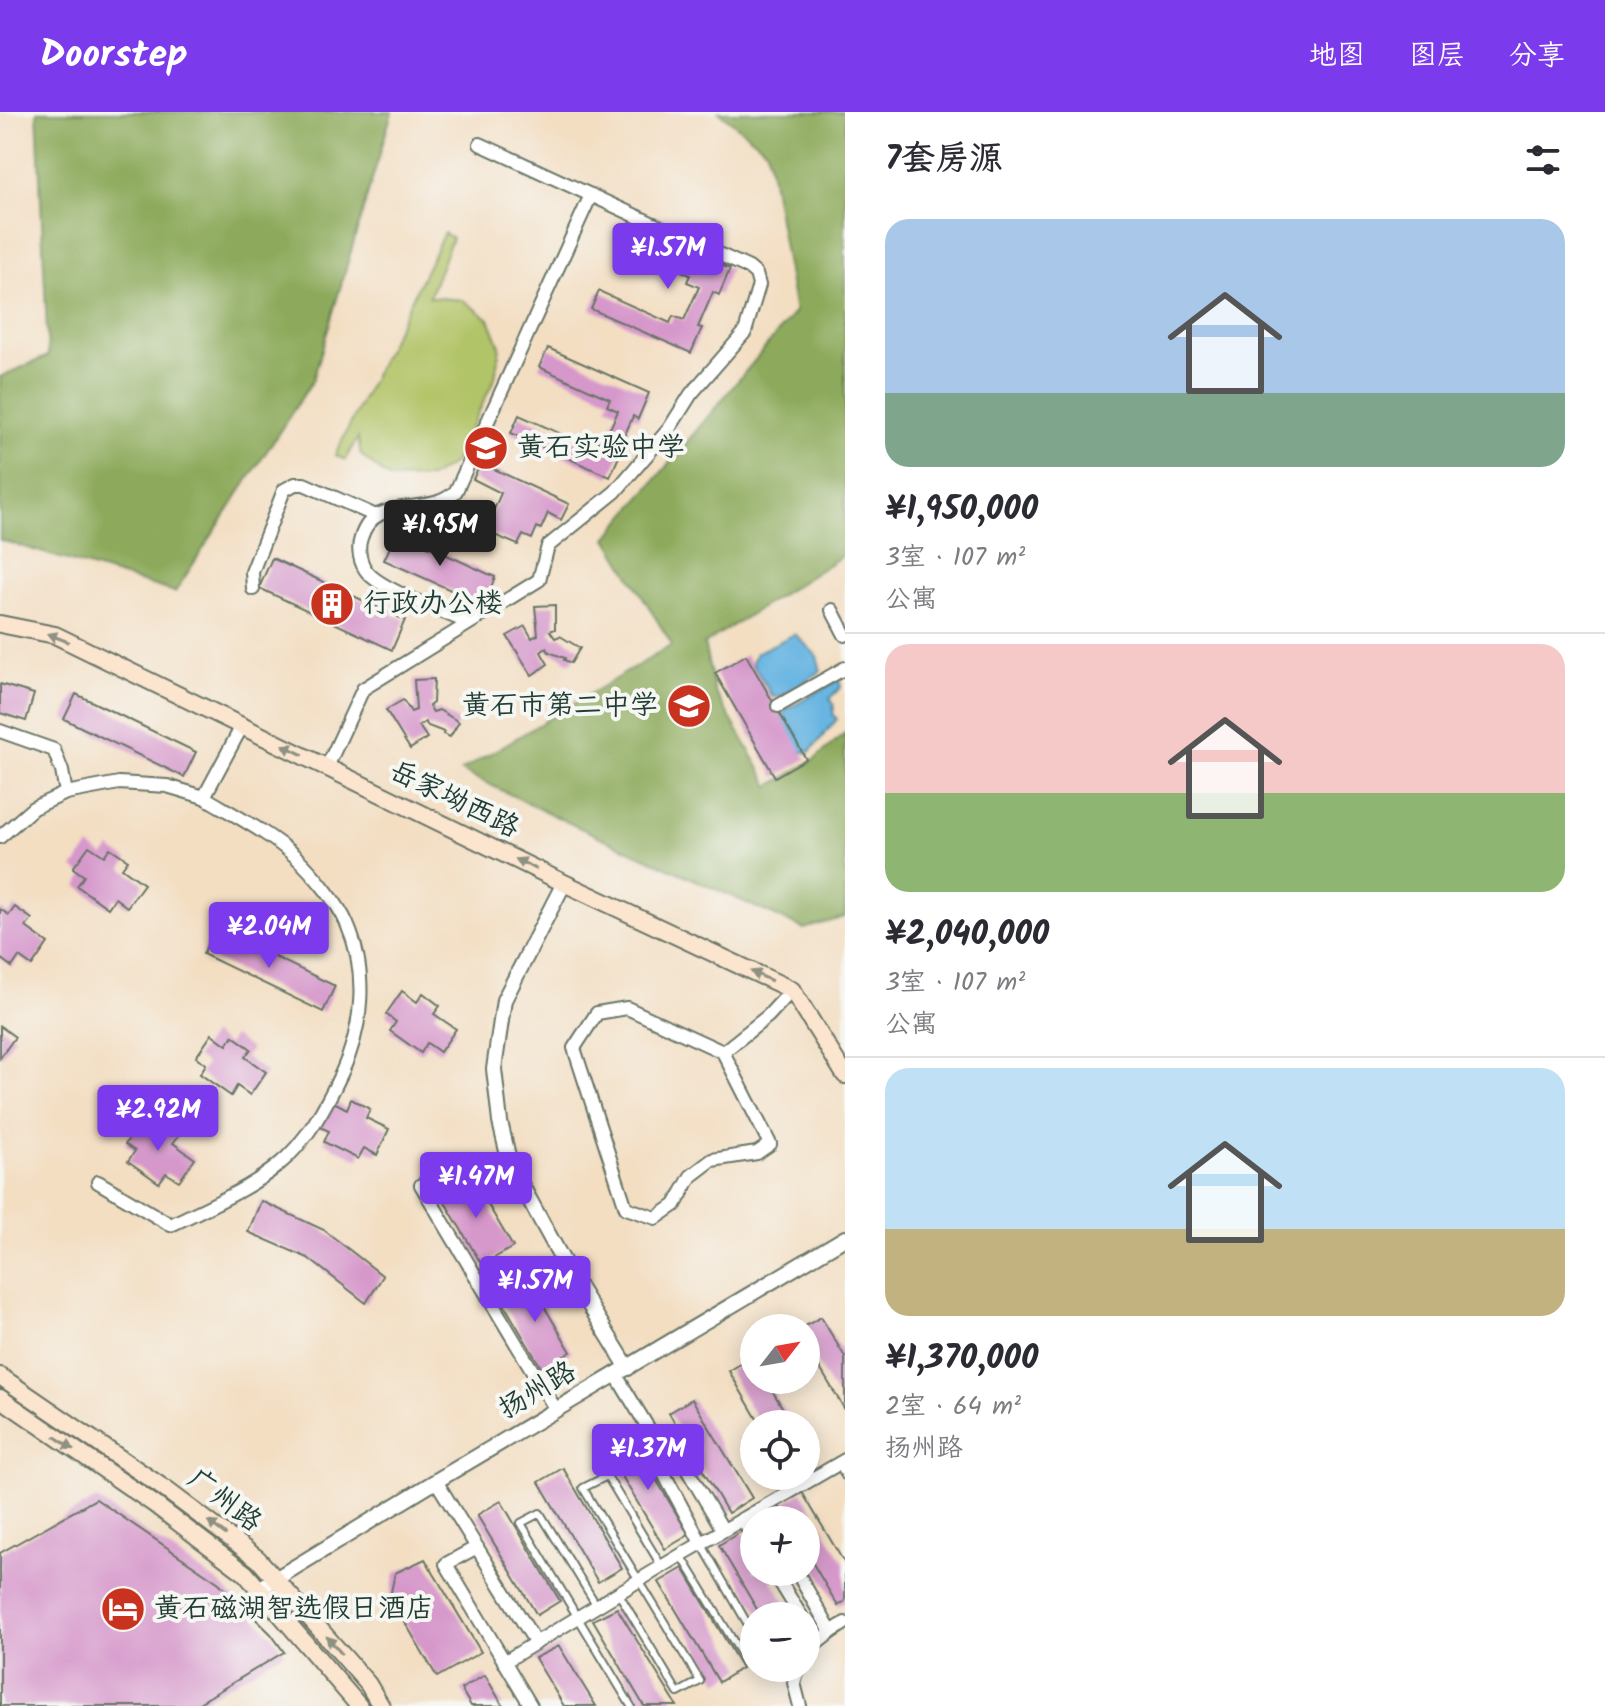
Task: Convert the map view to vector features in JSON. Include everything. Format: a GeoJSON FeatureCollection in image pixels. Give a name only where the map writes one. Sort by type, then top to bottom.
{"type":"FeatureCollection","features":[{"type":"Feature","properties":{"kind":"main road","name":"岳家坳西路"},"geometry":{"type":"LineString","coordinates":[[0,624],[55,635],[564,883],[792,990]]}},
{"type":"Feature","properties":{"kind":"main road"},"geometry":{"type":"LineString","coordinates":[[792,990],[845,1075]]}},
{"type":"Feature","properties":{"kind":"main road","name":"广州路"},"geometry":{"type":"LineString","coordinates":[[0,1376],[165,1489],[258,1559],[368,1684],[381,1706]]}},
{"type":"Feature","properties":{"kind":"main road","name":"广州路"},"geometry":{"type":"LineString","coordinates":[[0,1398],[154,1504],[245,1573],[359,1706]]}},
{"type":"Feature","properties":{"kind":"street"},"geometry":{"type":"LineString","coordinates":[[327,767],[363,689],[539,580],[548,546],[615,492],[669,429],[691,394],[746,329],[759,285],[756,274],[480,144]]}},
{"type":"Feature","properties":{"kind":"street"},"geometry":{"type":"LineString","coordinates":[[469,623],[383,584],[370,575],[360,556],[359,544],[368,524],[376,516],[418,505],[435,504],[456,491],[591,195]]}},
{"type":"Feature","properties":{"kind":"street"},"geometry":{"type":"LineString","coordinates":[[253,589],[252,572],[284,490],[289,486],[304,484],[376,516]]}},
{"type":"Feature","properties":{"kind":"street"},"geometry":{"type":"LineString","coordinates":[[832,610],[845,635]]}},
{"type":"Feature","properties":{"kind":"street"},"geometry":{"type":"LineString","coordinates":[[778,706],[845,668]]}},
{"type":"Feature","properties":{"kind":"street"},"geometry":{"type":"LineString","coordinates":[[204,797],[242,726]]}},
{"type":"Feature","properties":{"kind":"street"},"geometry":{"type":"LineString","coordinates":[[0,731],[54,750],[66,793]]}},
{"type":"Feature","properties":{"kind":"street"},"geometry":{"type":"LineString","coordinates":[[0,837],[33,808],[66,793],[119,783],[167,786],[204,797],[295,857],[347,923],[357,959],[361,1009],[350,1055],[329,1100],[308,1134],[277,1166],[171,1225],[98,1182]]}},
{"type":"Feature","properties":{"kind":"street"},"geometry":{"type":"LineString","coordinates":[[564,883],[504,1000],[494,1069],[500,1122],[510,1164],[622,1371],[650,1431],[655,1457],[701,1543]]}},
{"type":"Feature","properties":{"kind":"street"},"geometry":{"type":"LineString","coordinates":[[723,1052],[768,1016],[792,990]]}},
{"type":"Feature","properties":{"kind":"street"},"geometry":{"type":"LineString","coordinates":[[627,1008],[723,1052],[770,1144],[757,1153],[712,1160],[691,1176],[675,1205],[656,1218],[626,1208],[574,1048],[597,1013],[627,1008]]}},
{"type":"Feature","properties":{"kind":"street"},"geometry":{"type":"LineString","coordinates":[[421,1185],[556,1410]]}},
{"type":"Feature","properties":{"kind":"street","name":"扬州路"},"geometry":{"type":"LineString","coordinates":[[259,1589],[845,1238]]}},
{"type":"Feature","properties":{"kind":"street"},"geometry":{"type":"LineString","coordinates":[[650,1431],[669,1439],[723,1530]]}},
{"type":"Feature","properties":{"kind":"street"},"geometry":{"type":"LineString","coordinates":[[777,1506],[843,1466]]}},
{"type":"Feature","properties":{"kind":"street"},"geometry":{"type":"LineString","coordinates":[[436,1481],[536,1643]]}},
{"type":"Feature","properties":{"kind":"street"},"geometry":{"type":"LineString","coordinates":[[504,1662],[740,1520]]}},
{"type":"Feature","properties":{"kind":"street"},"geometry":{"type":"LineString","coordinates":[[477,1547],[446,1564],[531,1706]]}},
{"type":"Feature","properties":{"kind":"street"},"geometry":{"type":"LineString","coordinates":[[805,1586],[831,1632]]}},
{"type":"Feature","properties":{"kind":"street"},"geometry":{"type":"LineString","coordinates":[[820,1640],[845,1623]]}},
{"type":"Feature","properties":{"kind":"street"},"geometry":{"type":"LineString","coordinates":[[794,1682],[800,1706]]}},
{"type":"Feature","properties":{"kind":"lane"},"geometry":{"type":"LineString","coordinates":[[618,1593],[678,1693],[700,1681],[583,1488],[607,1476],[662,1567]]}},
{"type":"Feature","properties":{"kind":"lane"},"geometry":{"type":"LineString","coordinates":[[597,1606],[540,1513],[521,1523],[631,1706]]}},
{"type":"Feature","properties":{"kind":"lane"},"geometry":{"type":"LineString","coordinates":[[701,1543],[740,1611]]}},
{"type":"Feature","properties":{"kind":"lane"},"geometry":{"type":"LineString","coordinates":[[681,1555],[740,1652]]}},
{"type":"Feature","properties":{"kind":"green space"},"geometry":{"type":"Polygon","coordinates":[[[37,112],[392,112],[313,380],[175,592],[0,540],[0,377],[48,356],[37,112]]]}},
{"type":"Feature","properties":{"kind":"green space"},"geometry":{"type":"Polygon","coordinates":[[[719,112],[845,112],[845,554],[704,644],[715,692],[770,786],[815,759],[845,733],[845,917],[804,929],[461,771],[672,645],[607,538],[795,312],[767,150],[719,112]]]}},
{"type":"Feature","properties":{"kind":"green space"},"geometry":{"type":"Polygon","coordinates":[[[444,233],[452,238],[429,297],[463,300],[489,319],[500,346],[495,378],[454,463],[430,478],[390,479],[361,455],[358,438],[345,460],[335,455],[444,233]]]}},
{"type":"Feature","properties":{"kind":"water"},"geometry":{"type":"Polygon","coordinates":[[[795,634],[817,656],[821,671],[780,697],[773,697],[752,663],[756,653],[795,634]]]}},
{"type":"Feature","properties":{"kind":"water"},"geometry":{"type":"Polygon","coordinates":[[[839,680],[841,687],[830,698],[834,705],[833,715],[837,719],[809,753],[799,751],[780,719],[786,710],[839,680]]]}},
{"type":"Feature","properties":{"kind":"building"},"geometry":{"type":"Polygon","coordinates":[[[628,224],[730,269],[719,295],[713,292],[691,353],[591,309],[599,291],[670,323],[673,316],[684,320],[699,287],[687,282],[690,275],[620,243],[628,224]]]}},
{"type":"Feature","properties":{"kind":"building"},"geometry":{"type":"Polygon","coordinates":[[[548,348],[649,393],[638,419],[633,416],[610,477],[511,433],[519,415],[590,447],[593,440],[603,444],[618,411],[607,406],[610,399],[539,367],[548,348]]]}},
{"type":"Feature","properties":{"kind":"building"},"geometry":{"type":"Polygon","coordinates":[[[481,463],[569,504],[561,520],[548,513],[541,529],[537,527],[532,539],[523,535],[518,545],[485,531],[501,493],[473,479],[481,463]]]}},
{"type":"Feature","properties":{"kind":"building"},"geometry":{"type":"Polygon","coordinates":[[[397,532],[495,577],[484,605],[384,560],[397,532]]]}},
{"type":"Feature","properties":{"kind":"building","name":"行政办公楼"},"geometry":{"type":"Polygon","coordinates":[[[272,558],[405,620],[392,650],[259,588],[272,558]]]}},
{"type":"Feature","properties":{"kind":"building"},"geometry":{"type":"Polygon","coordinates":[[[555,605],[555,629],[550,631],[555,638],[560,636],[580,648],[571,663],[546,648],[541,652],[548,664],[532,675],[507,636],[525,626],[532,638],[538,635],[535,606],[555,605]]]}},
{"type":"Feature","properties":{"kind":"building"},"geometry":{"type":"Polygon","coordinates":[[[746,655],[806,759],[775,777],[715,673],[746,655]]]}},
{"type":"Feature","properties":{"kind":"building"},"geometry":{"type":"Polygon","coordinates":[[[434,679],[433,703],[429,706],[433,712],[439,710],[459,722],[450,737],[425,722],[419,726],[427,738],[410,749],[386,710],[403,700],[411,712],[416,710],[414,680],[434,679]]]}},
{"type":"Feature","properties":{"kind":"building"},"geometry":{"type":"Polygon","coordinates":[[[0,684],[34,694],[26,721],[0,713],[0,684]]]}},
{"type":"Feature","properties":{"kind":"building"},"geometry":{"type":"Polygon","coordinates":[[[76,694],[196,752],[184,777],[64,719],[76,694]]]}},
{"type":"Feature","properties":{"kind":"building"},"geometry":{"type":"Polygon","coordinates":[[[89,846],[104,856],[110,848],[128,860],[122,868],[144,884],[127,907],[115,898],[108,908],[77,886],[84,876],[73,868],[89,846]]]}},
{"type":"Feature","properties":{"kind":"building"},"geometry":{"type":"Polygon","coordinates":[[[15,907],[32,919],[26,927],[48,943],[32,966],[19,957],[12,967],[0,958],[0,909],[9,915],[15,907]]]}},
{"type":"Feature","properties":{"kind":"building"},"geometry":{"type":"Polygon","coordinates":[[[215,928],[335,986],[323,1012],[203,954],[215,928]]]}},
{"type":"Feature","properties":{"kind":"building"},"geometry":{"type":"Polygon","coordinates":[[[402,991],[417,1002],[423,993],[440,1006],[434,1014],[456,1029],[440,1052],[427,1043],[421,1053],[390,1031],[396,1022],[386,1014],[402,991]]]}},
{"type":"Feature","properties":{"kind":"building"},"geometry":{"type":"Polygon","coordinates":[[[0,1026],[15,1037],[0,1058],[0,1026]]]}},
{"type":"Feature","properties":{"kind":"building"},"geometry":{"type":"Polygon","coordinates":[[[212,1034],[227,1045],[233,1036],[251,1049],[245,1057],[266,1072],[250,1095],[237,1086],[231,1096],[200,1074],[206,1064],[196,1057],[212,1034]]]}},
{"type":"Feature","properties":{"kind":"building"},"geometry":{"type":"Polygon","coordinates":[[[351,1099],[370,1109],[366,1118],[389,1129],[377,1155],[364,1148],[358,1159],[324,1142],[329,1131],[318,1126],[330,1100],[347,1109],[351,1099]]]}},
{"type":"Feature","properties":{"kind":"building"},"geometry":{"type":"Polygon","coordinates":[[[141,1121],[156,1131],[162,1123],[179,1135],[173,1143],[195,1159],[179,1181],[166,1173],[159,1183],[128,1161],[135,1151],[125,1144],[141,1121]]]}},
{"type":"Feature","properties":{"kind":"building"},"geometry":{"type":"Polygon","coordinates":[[[471,1176],[513,1247],[482,1265],[440,1194],[471,1176]]]}},
{"type":"Feature","properties":{"kind":"building"},"geometry":{"type":"Polygon","coordinates":[[[261,1201],[324,1230],[383,1276],[366,1303],[308,1258],[248,1232],[261,1201]]]}},
{"type":"Feature","properties":{"kind":"building"},"geometry":{"type":"Polygon","coordinates":[[[528,1279],[571,1352],[542,1369],[499,1296],[528,1279]]]}},
{"type":"Feature","properties":{"kind":"building"},"geometry":{"type":"Polygon","coordinates":[[[820,1318],[845,1357],[845,1410],[820,1368],[820,1318]]]}},
{"type":"Feature","properties":{"kind":"building"},"geometry":{"type":"Polygon","coordinates":[[[740,1364],[740,1390],[729,1371],[740,1364]]]}},
{"type":"Feature","properties":{"kind":"building"},"geometry":{"type":"Polygon","coordinates":[[[742,1394],[774,1394],[784,1410],[752,1410],[742,1394]]]}},
{"type":"Feature","properties":{"kind":"building"},"geometry":{"type":"Polygon","coordinates":[[[692,1399],[740,1478],[740,1490],[747,1490],[752,1498],[728,1513],[669,1413],[692,1399]]]}},
{"type":"Feature","properties":{"kind":"building"},"geometry":{"type":"Polygon","coordinates":[[[630,1435],[689,1535],[665,1549],[606,1449],[630,1435]]]}},
{"type":"Feature","properties":{"kind":"building"},"geometry":{"type":"Polygon","coordinates":[[[563,1468],[622,1568],[598,1582],[539,1482],[563,1468]]]}},
{"type":"Feature","properties":{"kind":"building"},"geometry":{"type":"Polygon","coordinates":[[[802,1492],[810,1506],[779,1506],[802,1492]]]}},
{"type":"Feature","properties":{"kind":"building","name":"黄石磁湖智选假日酒店"},"geometry":{"type":"Polygon","coordinates":[[[96,1499],[219,1583],[271,1634],[284,1652],[194,1706],[0,1706],[0,1553],[96,1499]]]}},
{"type":"Feature","properties":{"kind":"building"},"geometry":{"type":"Polygon","coordinates":[[[501,1501],[560,1601],[537,1615],[477,1515],[501,1501]]]}},
{"type":"Feature","properties":{"kind":"building"},"geometry":{"type":"Polygon","coordinates":[[[820,1522],[845,1564],[845,1601],[838,1606],[820,1576],[820,1522]]]}},
{"type":"Feature","properties":{"kind":"building"},"geometry":{"type":"Polygon","coordinates":[[[740,1532],[740,1580],[719,1545],[740,1532]]]}},
{"type":"Feature","properties":{"kind":"building"},"geometry":{"type":"Polygon","coordinates":[[[425,1559],[481,1652],[437,1677],[390,1597],[395,1573],[425,1559]]]}},
{"type":"Feature","properties":{"kind":"building"},"geometry":{"type":"Polygon","coordinates":[[[683,1568],[740,1669],[719,1682],[659,1582],[683,1568]]]}},
{"type":"Feature","properties":{"kind":"building"},"geometry":{"type":"Polygon","coordinates":[[[743,1586],[775,1586],[785,1602],[753,1602],[743,1586]]]}},
{"type":"Feature","properties":{"kind":"building"},"geometry":{"type":"Polygon","coordinates":[[[617,1608],[677,1706],[644,1706],[593,1620],[617,1608]]]}},
{"type":"Feature","properties":{"kind":"building"},"geometry":{"type":"Polygon","coordinates":[[[559,1646],[596,1706],[564,1706],[535,1658],[559,1646]]]}},
{"type":"Feature","properties":{"kind":"building"},"geometry":{"type":"Polygon","coordinates":[[[485,1675],[503,1706],[471,1706],[461,1689],[485,1675]]]}},
{"type":"Feature","properties":{"kind":"place","name":"黄石实验中学"},"geometry":{"type":"Point","coordinates":[486,448]}},
{"type":"Feature","properties":{"kind":"place","name":"行政办公楼"},"geometry":{"type":"Point","coordinates":[332,604]}},
{"type":"Feature","properties":{"kind":"place","name":"黄石市第二中学"},"geometry":{"type":"Point","coordinates":[689,706]}},
{"type":"Feature","properties":{"kind":"place","name":"黄石磁湖智选假日酒店"},"geometry":{"type":"Point","coordinates":[123,1609]}}]}
